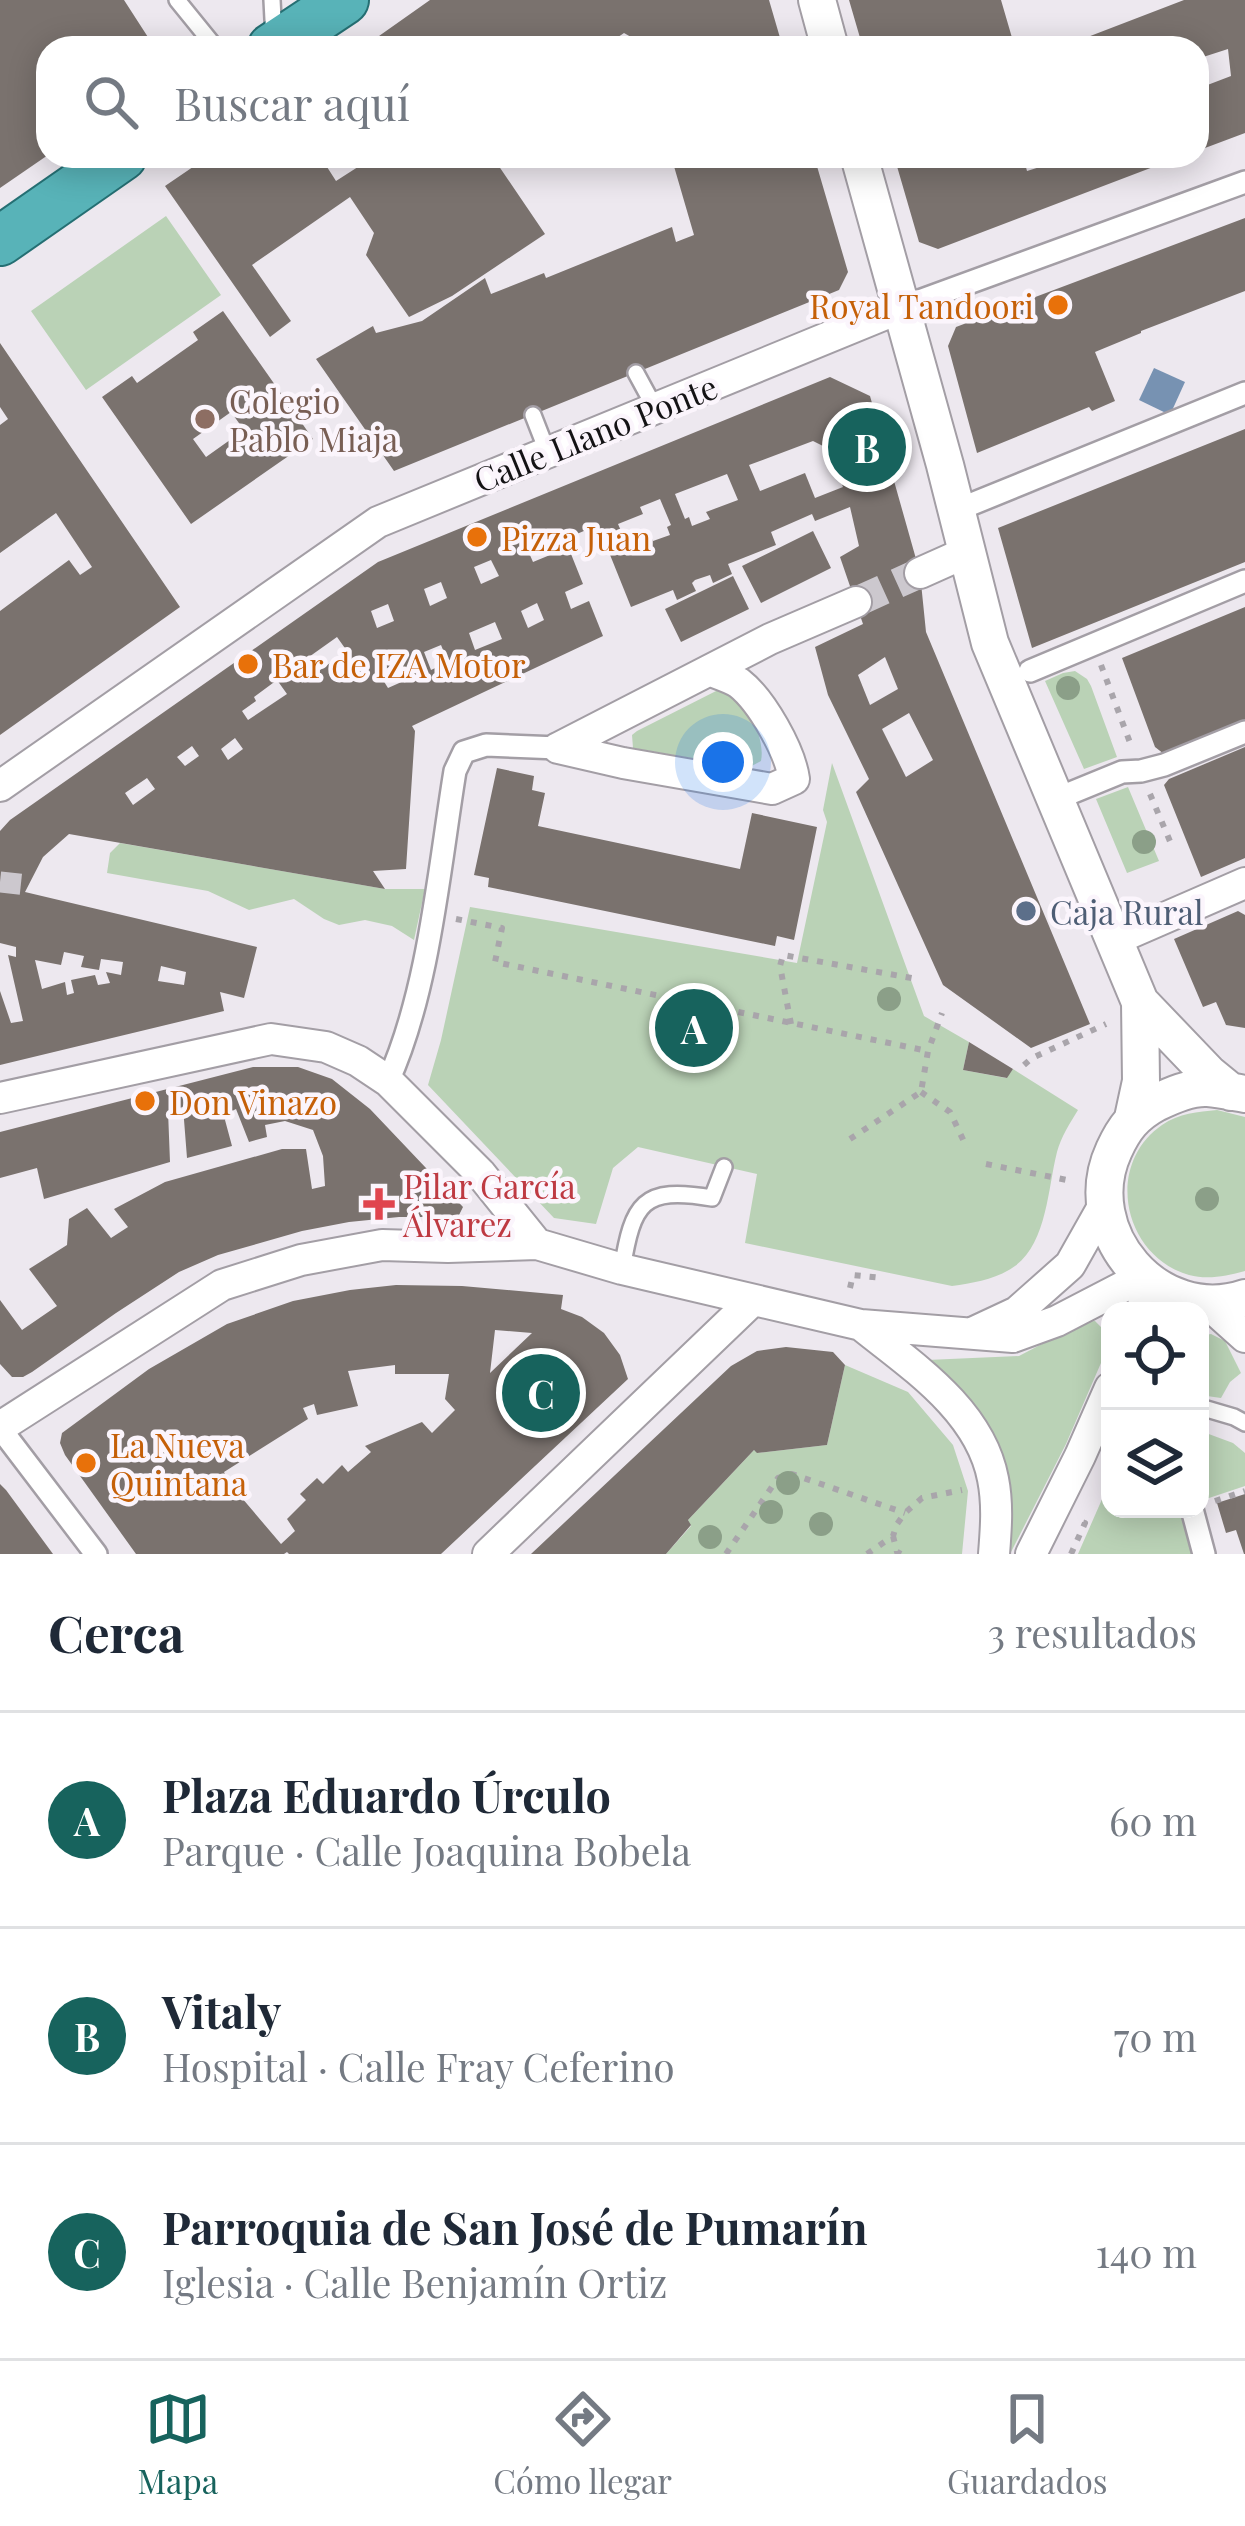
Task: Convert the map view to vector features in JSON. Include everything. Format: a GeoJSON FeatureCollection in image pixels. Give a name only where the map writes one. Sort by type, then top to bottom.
{"type":"FeatureCollection","features":[{"type":"Feature","properties":{"kind":"highway"},"geometry":{"type":"LineString","coordinates":[[290,36],[344,0]]}},
{"type":"Feature","properties":{"kind":"highway"},"geometry":{"type":"LineString","coordinates":[[0,241],[105,168]]}},
{"type":"Feature","properties":{"kind":"street"},"geometry":{"type":"LineString","coordinates":[[817,0],[827,36]]}},
{"type":"Feature","properties":{"kind":"street"},"geometry":{"type":"LineString","coordinates":[[862,168],[990,643],[1114,940],[1127,1011],[1143,1030],[1141,1081],[1133,1118]]}},
{"type":"Feature","properties":{"kind":"street","name":"Calle Llano Ponte"},"geometry":{"type":"LineString","coordinates":[[0,786],[378,522],[900,308],[1245,182]]}},
{"type":"Feature","properties":{"kind":"street"},"geometry":{"type":"LineString","coordinates":[[957,510],[1245,393]]}},
{"type":"Feature","properties":{"kind":"street"},"geometry":{"type":"LineString","coordinates":[[920,573],[967,552]]}},
{"type":"Feature","properties":{"kind":"street"},"geometry":{"type":"LineString","coordinates":[[1030,671],[1245,581]]}},
{"type":"Feature","properties":{"kind":"street"},"geometry":{"type":"LineString","coordinates":[[558,748],[770,639],[856,602]]}},
{"type":"Feature","properties":{"kind":"street"},"geometry":{"type":"LineString","coordinates":[[763,711],[758,686],[770,639]]}},
{"type":"Feature","properties":{"kind":"street"},"geometry":{"type":"LineString","coordinates":[[388,1081],[419,985],[455,771],[464,752],[486,745],[558,748],[772,790],[794,779],[784,748],[763,711],[738,683],[711,671]]}},
{"type":"Feature","properties":{"kind":"street"},"geometry":{"type":"LineString","coordinates":[[623,763],[623,738],[640,708]]}},
{"type":"Feature","properties":{"kind":"street"},"geometry":{"type":"LineString","coordinates":[[1056,799],[1122,772],[1164,765],[1245,732]]}},
{"type":"Feature","properties":{"kind":"street"},"geometry":{"type":"LineString","coordinates":[[1114,940],[1245,883]]}},
{"type":"Feature","properties":{"kind":"street"},"geometry":{"type":"LineString","coordinates":[[1127,1011],[1176,1041],[1238,1093]]}},
{"type":"Feature","properties":{"kind":"street"},"geometry":{"type":"LineString","coordinates":[[0,1098],[271,1039],[326,1046],[388,1081],[480,1172],[537,1244]]}},
{"type":"Feature","properties":{"kind":"street"},"geometry":{"type":"LineString","coordinates":[[1144,1291],[1111,1231],[1105,1203],[1106,1169],[1133,1118],[1167,1098],[1206,1088],[1238,1093]]}},
{"type":"Feature","properties":{"kind":"street"},"geometry":{"type":"LineString","coordinates":[[968,1335],[1017,1312],[1070,1265],[1105,1203]]}},
{"type":"Feature","properties":{"kind":"street"},"geometry":{"type":"LineString","coordinates":[[96,1554],[0,1427],[222,1285],[301,1259],[382,1245],[537,1244],[622,1269],[861,1324],[968,1335],[1012,1337],[1144,1291],[1196,1302]]}},
{"type":"Feature","properties":{"kind":"street"},"geometry":{"type":"LineString","coordinates":[[1209,1304],[1245,1298]]}},
{"type":"Feature","properties":{"kind":"street"},"geometry":{"type":"LineString","coordinates":[[488,1554],[752,1300]]}},
{"type":"Feature","properties":{"kind":"street"},"geometry":{"type":"LineString","coordinates":[[1209,1306],[1245,1337]]}},
{"type":"Feature","properties":{"kind":"street"},"geometry":{"type":"LineString","coordinates":[[861,1324],[944,1395],[981,1443],[993,1477],[994,1554]]}},
{"type":"Feature","properties":{"kind":"street"},"geometry":{"type":"LineString","coordinates":[[1031,1554],[1093,1449],[1104,1410]]}},
{"type":"Feature","properties":{"kind":"street"},"geometry":{"type":"LineString","coordinates":[[1194,1518],[1204,1554]]}},
{"type":"Feature","properties":{"kind":"lane"},"geometry":{"type":"LineString","coordinates":[[177,0],[206,36]]}},
{"type":"Feature","properties":{"kind":"lane"},"geometry":{"type":"LineString","coordinates":[[272,0],[273,36]]}},
{"type":"Feature","properties":{"kind":"lane"},"geometry":{"type":"LineString","coordinates":[[636,373],[655,408]]}},
{"type":"Feature","properties":{"kind":"lane"},"geometry":{"type":"LineString","coordinates":[[533,415],[547,451]]}},
{"type":"Feature","properties":{"kind":"lane"},"geometry":{"type":"LineString","coordinates":[[622,1269],[637,1211],[667,1194],[712,1198],[724,1167]]}},
{"type":"Feature","properties":{"kind":"lane"},"geometry":{"type":"LineString","coordinates":[[1209,1410],[1245,1423]]}},
{"type":"Feature","properties":{"kind":"path"},"geometry":{"type":"LineString","coordinates":[[452,934],[455,919],[502,928],[495,962],[928,1052]]}},
{"type":"Feature","properties":{"kind":"path"},"geometry":{"type":"LineString","coordinates":[[791,1024],[780,966],[783,955],[916,979]]}},
{"type":"Feature","properties":{"kind":"path"},"geometry":{"type":"LineString","coordinates":[[1024,1065],[1127,1011]]}},
{"type":"Feature","properties":{"kind":"path"},"geometry":{"type":"LineString","coordinates":[[850,1138],[921,1092],[942,1013]]}},
{"type":"Feature","properties":{"kind":"path"},"geometry":{"type":"LineString","coordinates":[[921,1092],[950,1112],[967,1148]]}},
{"type":"Feature","properties":{"kind":"path"},"geometry":{"type":"LineString","coordinates":[[986,1164],[1066,1180]]}},
{"type":"Feature","properties":{"kind":"path"},"geometry":{"type":"LineString","coordinates":[[850,1288],[853,1275],[882,1278]]}},
{"type":"Feature","properties":{"kind":"path"},"geometry":{"type":"LineString","coordinates":[[726,1554],[778,1478],[792,1474],[905,1513]]}},
{"type":"Feature","properties":{"kind":"path"},"geometry":{"type":"LineString","coordinates":[[901,1554],[893,1536],[897,1524],[922,1498],[977,1488]]}},
{"type":"Feature","properties":{"kind":"path"},"geometry":{"type":"LineString","coordinates":[[1209,1502],[1245,1491]]}},
{"type":"Feature","properties":{"kind":"path"},"geometry":{"type":"LineString","coordinates":[[1071,1554],[1085,1523],[1078,1521]]}},
{"type":"Feature","properties":{"kind":"path"},"geometry":{"type":"LineString","coordinates":[[867,1554],[893,1536]]}},
{"type":"Feature","properties":{"kind":"green space"},"geometry":{"type":"Polygon","coordinates":[[[166,216],[221,295],[86,390],[31,311],[166,216]]]}},
{"type":"Feature","properties":{"kind":"green space"},"geometry":{"type":"Polygon","coordinates":[[[1075,671],[1091,686],[1117,757],[1084,769],[1045,681],[1075,671]]]}},
{"type":"Feature","properties":{"kind":"green space"},"geometry":{"type":"Polygon","coordinates":[[[722,688],[752,719],[761,761],[748,768],[633,748],[632,735],[637,731],[722,688]]]}},
{"type":"Feature","properties":{"kind":"green space"},"geometry":{"type":"Polygon","coordinates":[[[832,763],[924,1016],[969,1042],[963,1070],[1006,1078],[1013,1069],[1078,1110],[1059,1146],[1034,1243],[1015,1266],[985,1280],[952,1286],[745,1243],[757,1174],[638,1147],[613,1168],[596,1224],[554,1218],[428,1085],[470,907],[797,963],[827,822],[823,810],[832,763]]]}},
{"type":"Feature","properties":{"kind":"green space"},"geometry":{"type":"Polygon","coordinates":[[[1128,787],[1159,861],[1127,873],[1096,799],[1128,787]]]}},
{"type":"Feature","properties":{"kind":"green space"},"geometry":{"type":"Polygon","coordinates":[[[120,843],[385,889],[425,889],[414,940],[392,926],[365,920],[339,925],[294,899],[249,910],[208,891],[107,873],[110,853],[120,843]]]}},
{"type":"Feature","properties":{"kind":"green space"},"geometry":{"type":"Polygon","coordinates":[[[1217,1110],[1245,1117],[1245,1271],[1217,1277],[1189,1275],[1167,1265],[1136,1230],[1128,1185],[1132,1163],[1162,1125],[1217,1110]]]}},
{"type":"Feature","properties":{"kind":"green space"},"geometry":{"type":"Polygon","coordinates":[[[1095,1321],[1101,1327],[1101,1363],[1066,1444],[1006,1554],[1008,1487],[927,1360],[1019,1356],[1084,1322],[1095,1321]]]}},
{"type":"Feature","properties":{"kind":"green space"},"geometry":{"type":"Polygon","coordinates":[[[1209,1334],[1225,1341],[1241,1373],[1221,1398],[1209,1396],[1209,1334]]]}},
{"type":"Feature","properties":{"kind":"green space"},"geometry":{"type":"Polygon","coordinates":[[[845,1365],[908,1392],[953,1445],[968,1491],[962,1554],[666,1554],[691,1526],[688,1520],[754,1450],[827,1445],[845,1365]]]}},
{"type":"Feature","properties":{"kind":"green space"},"geometry":{"type":"Polygon","coordinates":[[[1209,1434],[1245,1453],[1245,1486],[1209,1498],[1209,1434]]]}},
{"type":"Feature","properties":{"kind":"green space"},"geometry":{"type":"Polygon","coordinates":[[[1101,1502],[1101,1518],[1183,1518],[1193,1554],[1078,1554],[1101,1502]]]}},
{"type":"Feature","properties":{"kind":"water"},"geometry":{"type":"Polygon","coordinates":[[[1154,368],[1185,382],[1170,415],[1139,400],[1154,368]]]}},
{"type":"Feature","properties":{"kind":"building"},"geometry":{"type":"Polygon","coordinates":[[[0,0],[124,0],[147,36],[36,36],[36,163],[0,188],[0,0]]]}},
{"type":"Feature","properties":{"kind":"building"},"geometry":{"type":"Polygon","coordinates":[[[430,0],[769,0],[780,36],[624,33],[379,36],[430,0]]]}},
{"type":"Feature","properties":{"kind":"building"},"geometry":{"type":"Polygon","coordinates":[[[849,0],[1001,0],[1012,36],[860,36],[849,0]]]}},
{"type":"Feature","properties":{"kind":"building"},"geometry":{"type":"Polygon","coordinates":[[[1184,0],[1245,0],[1245,133],[1209,146],[1209,84],[1231,76],[1228,49],[1209,55],[1209,36],[1090,36],[1184,0]]]}},
{"type":"Feature","properties":{"kind":"building"},"geometry":{"type":"Polygon","coordinates":[[[191,168],[328,168],[336,181],[356,168],[500,168],[545,234],[452,296],[409,317],[366,255],[374,233],[350,197],[252,265],[291,321],[270,337],[165,186],[191,168]]]}},
{"type":"Feature","properties":{"kind":"building"},"geometry":{"type":"Polygon","coordinates":[[[674,168],[818,168],[848,272],[839,290],[394,471],[316,359],[373,326],[376,333],[422,321],[485,278],[491,294],[544,273],[546,278],[672,227],[676,242],[694,235],[674,168]]]}},
{"type":"Feature","properties":{"kind":"building"},"geometry":{"type":"Polygon","coordinates":[[[897,168],[1151,168],[938,249],[919,242],[897,168]]]}},
{"type":"Feature","properties":{"kind":"building"},"geometry":{"type":"Polygon","coordinates":[[[1245,218],[1245,291],[1095,352],[1115,401],[977,453],[948,346],[956,327],[1245,218]]]}},
{"type":"Feature","properties":{"kind":"building"},"geometry":{"type":"Polygon","coordinates":[[[223,311],[313,439],[191,524],[102,397],[132,376],[137,383],[198,340],[193,332],[223,311]],[[231,412],[193,439],[206,457],[244,430],[231,412]]]}},
{"type":"Feature","properties":{"kind":"building"},"geometry":{"type":"Polygon","coordinates":[[[0,343],[180,607],[0,735],[0,611],[69,560],[80,575],[92,567],[56,513],[0,553],[0,425],[8,419],[0,407],[0,343]]]}},
{"type":"Feature","properties":{"kind":"building"},"geometry":{"type":"Polygon","coordinates":[[[830,377],[870,396],[920,573],[926,632],[1090,1024],[1031,1048],[943,985],[856,792],[869,779],[828,695],[815,647],[863,624],[840,557],[859,546],[850,507],[815,521],[812,514],[771,532],[776,545],[728,564],[732,574],[713,583],[710,575],[695,580],[696,591],[677,600],[673,590],[631,607],[598,525],[565,539],[583,584],[565,592],[571,609],[589,601],[603,636],[412,726],[406,869],[373,871],[385,889],[69,834],[43,857],[25,892],[257,947],[244,998],[220,992],[224,1011],[0,1065],[0,991],[11,1023],[23,1021],[8,955],[16,957],[16,947],[0,943],[0,831],[378,562],[830,377]],[[813,441],[749,465],[760,491],[805,473],[815,498],[843,487],[829,449],[813,441]],[[727,474],[675,494],[685,519],[689,517],[692,526],[710,519],[706,512],[738,500],[727,474]],[[660,499],[640,507],[643,514],[618,524],[628,547],[651,536],[653,541],[670,535],[667,527],[671,525],[660,499]],[[542,538],[526,546],[533,562],[550,555],[542,538]],[[491,560],[474,567],[481,584],[499,576],[491,560]],[[441,582],[424,589],[430,606],[447,598],[441,582]],[[537,603],[521,611],[528,628],[544,620],[537,603]],[[388,604],[371,611],[377,628],[394,621],[388,604]],[[495,622],[469,633],[475,650],[502,639],[495,622]],[[337,637],[292,669],[302,683],[347,651],[337,637]],[[441,645],[424,652],[431,670],[448,662],[441,645]],[[885,657],[858,675],[870,705],[898,689],[885,657]],[[399,663],[378,672],[388,688],[406,680],[399,663]],[[277,680],[242,711],[248,720],[287,694],[277,680]],[[909,713],[882,729],[906,777],[933,760],[909,713]],[[235,738],[221,749],[228,760],[243,749],[235,738]],[[192,746],[177,757],[185,766],[199,756],[192,746]],[[147,778],[125,793],[133,805],[155,789],[147,778]],[[64,952],[61,965],[35,960],[42,989],[65,982],[67,995],[74,993],[71,980],[95,975],[98,985],[110,983],[106,972],[121,975],[123,962],[101,959],[99,970],[81,967],[84,956],[64,952]],[[161,966],[158,981],[184,985],[186,972],[161,966]]]}},
{"type":"Feature","properties":{"kind":"building"},"geometry":{"type":"Polygon","coordinates":[[[1245,429],[1245,562],[1032,648],[998,528],[1245,429]]]}},
{"type":"Feature","properties":{"kind":"building"},"geometry":{"type":"Polygon","coordinates":[[[813,531],[831,568],[761,603],[742,566],[813,531]]]}},
{"type":"Feature","properties":{"kind":"building"},"geometry":{"type":"Polygon","coordinates":[[[733,576],[749,609],[681,642],[665,609],[733,576]]]}},
{"type":"Feature","properties":{"kind":"building"},"geometry":{"type":"Polygon","coordinates":[[[1245,607],[1245,720],[1164,754],[1155,747],[1122,658],[1245,607]]]}},
{"type":"Feature","properties":{"kind":"building"},"geometry":{"type":"Polygon","coordinates":[[[1245,747],[1245,858],[1201,877],[1164,785],[1245,747]]]}},
{"type":"Feature","properties":{"kind":"building"},"geometry":{"type":"Polygon","coordinates":[[[497,768],[534,776],[532,790],[545,793],[538,826],[740,869],[752,813],[817,827],[794,940],[777,936],[775,946],[488,887],[489,878],[474,875],[497,768]]]}},
{"type":"Feature","properties":{"kind":"building"},"geometry":{"type":"Polygon","coordinates":[[[1238,911],[1245,915],[1245,1028],[1226,1025],[1216,1002],[1203,1007],[1174,939],[1238,911]]]}},
{"type":"Feature","properties":{"kind":"building"},"geometry":{"type":"Polygon","coordinates":[[[969,1042],[1013,1069],[1007,1078],[963,1070],[969,1042]]]}},
{"type":"Feature","properties":{"kind":"building"},"geometry":{"type":"Polygon","coordinates":[[[253,1067],[298,1067],[332,1079],[370,1109],[463,1207],[458,1217],[349,1222],[218,1255],[179,1272],[32,1372],[12,1377],[0,1364],[0,1300],[22,1330],[57,1306],[29,1269],[67,1245],[69,1219],[87,1208],[111,1238],[128,1227],[114,1209],[165,1182],[282,1149],[306,1149],[312,1189],[325,1186],[323,1156],[313,1130],[285,1121],[265,1125],[267,1137],[249,1142],[236,1109],[225,1120],[232,1146],[187,1158],[183,1107],[168,1111],[170,1162],[44,1199],[37,1168],[0,1178],[0,1132],[253,1067]]]}},
{"type":"Feature","properties":{"kind":"building"},"geometry":{"type":"Polygon","coordinates":[[[462,1286],[563,1295],[561,1309],[604,1333],[620,1355],[628,1379],[441,1554],[136,1554],[65,1455],[62,1433],[149,1369],[227,1324],[293,1301],[350,1290],[462,1286]],[[495,1330],[490,1373],[532,1333],[495,1330]],[[395,1365],[348,1371],[358,1406],[317,1415],[314,1404],[303,1408],[308,1419],[224,1472],[281,1544],[295,1531],[287,1519],[306,1500],[300,1494],[317,1478],[323,1484],[342,1465],[348,1472],[371,1452],[365,1446],[422,1422],[432,1433],[455,1410],[445,1399],[449,1374],[395,1374],[395,1365]]]}},
{"type":"Feature","properties":{"kind":"building"},"geometry":{"type":"Polygon","coordinates":[[[786,1347],[833,1352],[845,1365],[827,1445],[754,1450],[688,1520],[691,1525],[666,1554],[531,1554],[731,1366],[757,1351],[786,1347]]]}},
{"type":"Feature","properties":{"kind":"building"},"geometry":{"type":"Polygon","coordinates":[[[0,1484],[6,1490],[53,1554],[0,1554],[0,1484]]]}},
{"type":"Feature","properties":{"kind":"building"},"geometry":{"type":"Polygon","coordinates":[[[1245,1494],[1244,1554],[1236,1530],[1226,1533],[1217,1503],[1245,1494]]]}},
{"type":"Feature","properties":{"kind":"tunnel"},"geometry":{"type":"LineString","coordinates":[[856,602],[920,573]]}},
{"type":"Feature","properties":{"kind":"tunnel"},"geometry":{"type":"LineString","coordinates":[[0,882],[28,885]]}},
{"type":"Feature","properties":{"kind":"place","name":"Royal Tandoori"},"geometry":{"type":"Point","coordinates":[1058,305]}},
{"type":"Feature","properties":{"kind":"place","name":"Colegio Pablo Miaja"},"geometry":{"type":"Point","coordinates":[205,419]}},
{"type":"Feature","properties":{"kind":"place","name":"Vitaly"},"geometry":{"type":"Point","coordinates":[867,447]}},
{"type":"Feature","properties":{"kind":"place","name":"Pizza Juan"},"geometry":{"type":"Point","coordinates":[477,537]}},
{"type":"Feature","properties":{"kind":"place","name":"Bar de IZA Motor"},"geometry":{"type":"Point","coordinates":[248,664]}},
{"type":"Feature","properties":{"kind":"place","name":"Caja Rural"},"geometry":{"type":"Point","coordinates":[1026,911]}},
{"type":"Feature","properties":{"kind":"place","name":"Plaza Eduardo Úrculo"},"geometry":{"type":"Point","coordinates":[694,1028]}},
{"type":"Feature","properties":{"kind":"place","name":"Don Vinazo"},"geometry":{"type":"Point","coordinates":[145,1101]}},
{"type":"Feature","properties":{"kind":"place","name":"Pilar García Álvarez"},"geometry":{"type":"Point","coordinates":[379,1204]}},
{"type":"Feature","properties":{"kind":"place","name":"Parroquia de San José de Pumarín"},"geometry":{"type":"Point","coordinates":[541,1393]}},
{"type":"Feature","properties":{"kind":"place","name":"La Nueva Quintana"},"geometry":{"type":"Point","coordinates":[86,1463]}}]}
